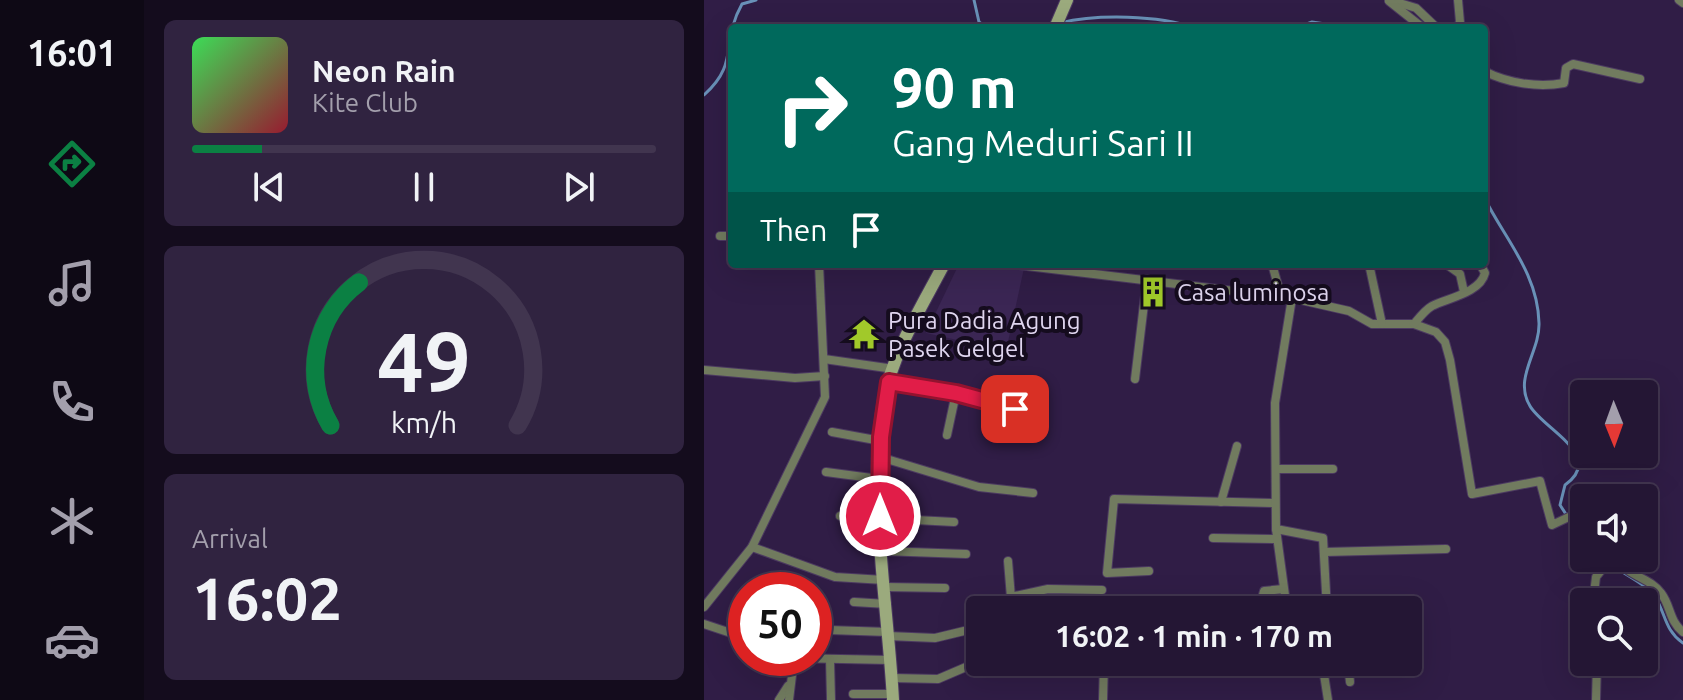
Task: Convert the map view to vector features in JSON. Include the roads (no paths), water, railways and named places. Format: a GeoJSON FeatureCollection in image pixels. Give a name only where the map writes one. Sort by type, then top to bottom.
{"type":"FeatureCollection","features":[{"type":"Feature","properties":{"kind":"main road"},"geometry":{"type":"LineString","coordinates":[[1057,23],[1067,0]]}},
{"type":"Feature","properties":{"kind":"main road"},"geometry":{"type":"LineString","coordinates":[[893,697],[880,516],[881,441],[891,375],[942,268]]}},
{"type":"Feature","properties":{"kind":"street"},"geometry":{"type":"LineString","coordinates":[[1388,0],[1416,4],[1434,24]]}},
{"type":"Feature","properties":{"kind":"street"},"geometry":{"type":"LineString","coordinates":[[1388,0],[1418,24]]}},
{"type":"Feature","properties":{"kind":"street"},"geometry":{"type":"LineString","coordinates":[[1458,0],[1458,24]]}},
{"type":"Feature","properties":{"kind":"street"},"geometry":{"type":"LineString","coordinates":[[1488,73],[1512,82],[1555,84],[1564,83],[1566,68],[1573,64],[1640,79]]}},
{"type":"Feature","properties":{"kind":"street"},"geometry":{"type":"LineString","coordinates":[[720,236],[728,236]]}},
{"type":"Feature","properties":{"kind":"street"},"geometry":{"type":"LineString","coordinates":[[704,607],[752,547],[825,397],[819,268]]}},
{"type":"Feature","properties":{"kind":"street"},"geometry":{"type":"LineString","coordinates":[[1047,268],[1281,296],[1349,311],[1372,324],[1414,324],[1436,332],[1445,342],[1472,494],[1540,481],[1548,520],[1552,525],[1570,516]]}},
{"type":"Feature","properties":{"kind":"street"},"geometry":{"type":"LineString","coordinates":[[1273,268],[1281,296]]}},
{"type":"Feature","properties":{"kind":"street"},"geometry":{"type":"LineString","coordinates":[[1370,268],[1382,324]]}},
{"type":"Feature","properties":{"kind":"street"},"geometry":{"type":"LineString","coordinates":[[1452,268],[1460,274],[1464,292]]}},
{"type":"Feature","properties":{"kind":"street"},"geometry":{"type":"LineString","coordinates":[[1414,324],[1432,306],[1446,303],[1486,276],[1482,268]]}},
{"type":"Feature","properties":{"kind":"street"},"geometry":{"type":"LineString","coordinates":[[1135,379],[1147,279]]}},
{"type":"Feature","properties":{"kind":"street"},"geometry":{"type":"LineString","coordinates":[[1284,596],[1275,503],[1276,394],[1292,298]]}},
{"type":"Feature","properties":{"kind":"street"},"geometry":{"type":"LineString","coordinates":[[824,359],[1015,409]]}},
{"type":"Feature","properties":{"kind":"street"},"geometry":{"type":"LineString","coordinates":[[704,370],[795,378],[825,376]]}},
{"type":"Feature","properties":{"kind":"street"},"geometry":{"type":"LineString","coordinates":[[947,435],[956,393]]}},
{"type":"Feature","properties":{"kind":"street"},"geometry":{"type":"LineString","coordinates":[[832,432],[881,441]]}},
{"type":"Feature","properties":{"kind":"street"},"geometry":{"type":"LineString","coordinates":[[1221,502],[1237,446]]}},
{"type":"Feature","properties":{"kind":"street"},"geometry":{"type":"LineString","coordinates":[[880,457],[979,487],[1033,493]]}},
{"type":"Feature","properties":{"kind":"street"},"geometry":{"type":"LineString","coordinates":[[1276,469],[1333,469]]}},
{"type":"Feature","properties":{"kind":"street"},"geometry":{"type":"LineString","coordinates":[[826,472],[880,479]]}},
{"type":"Feature","properties":{"kind":"street"},"geometry":{"type":"LineString","coordinates":[[1149,571],[1107,573],[1114,499],[1275,503]]}},
{"type":"Feature","properties":{"kind":"street"},"geometry":{"type":"LineString","coordinates":[[840,516],[954,522]]}},
{"type":"Feature","properties":{"kind":"street"},"geometry":{"type":"LineString","coordinates":[[1213,538],[1277,534],[1320,536],[1326,596]]}},
{"type":"Feature","properties":{"kind":"street"},"geometry":{"type":"LineString","coordinates":[[752,547],[835,577],[945,588]]}},
{"type":"Feature","properties":{"kind":"street"},"geometry":{"type":"LineString","coordinates":[[1324,552],[1446,549]]}},
{"type":"Feature","properties":{"kind":"street"},"geometry":{"type":"LineString","coordinates":[[882,551],[966,554]]}},
{"type":"Feature","properties":{"kind":"street"},"geometry":{"type":"LineString","coordinates":[[1008,561],[1010,596]]}},
{"type":"Feature","properties":{"kind":"street"},"geometry":{"type":"LineString","coordinates":[[1626,572],[1648,582],[1663,595],[1673,624],[1683,632]]}},
{"type":"Feature","properties":{"kind":"street"},"geometry":{"type":"LineString","coordinates":[[1015,596],[1048,589],[1102,590]]}},
{"type":"Feature","properties":{"kind":"street"},"geometry":{"type":"LineString","coordinates":[[1263,596],[1264,591],[1283,589]]}},
{"type":"Feature","properties":{"kind":"street"},"geometry":{"type":"LineString","coordinates":[[854,602],[887,604]]}},
{"type":"Feature","properties":{"kind":"street"},"geometry":{"type":"LineString","coordinates":[[704,624],[728,632]]}},
{"type":"Feature","properties":{"kind":"street"},"geometry":{"type":"LineString","coordinates":[[832,630],[935,638],[966,631]]}},
{"type":"Feature","properties":{"kind":"street"},"geometry":{"type":"LineString","coordinates":[[832,660],[890,660]]}},
{"type":"Feature","properties":{"kind":"street"},"geometry":{"type":"LineString","coordinates":[[892,678],[938,679],[966,667]]}},
{"type":"Feature","properties":{"kind":"street"},"geometry":{"type":"LineString","coordinates":[[789,700],[790,676]]}},
{"type":"Feature","properties":{"kind":"street"},"geometry":{"type":"LineString","coordinates":[[830,676],[831,700]]}},
{"type":"Feature","properties":{"kind":"street"},"geometry":{"type":"LineString","coordinates":[[1103,700],[1104,676]]}},
{"type":"Feature","properties":{"kind":"street"},"geometry":{"type":"LineString","coordinates":[[1324,676],[1328,700]]}},
{"type":"Feature","properties":{"kind":"street"},"geometry":{"type":"LineString","coordinates":[[1349,676],[1350,682]]}},
{"type":"Feature","properties":{"kind":"street"},"geometry":{"type":"LineString","coordinates":[[1596,700],[1597,676]]}},
{"type":"Feature","properties":{"kind":"street"},"geometry":{"type":"LineString","coordinates":[[779,700],[789,685]]}},
{"type":"Feature","properties":{"kind":"street"},"geometry":{"type":"LineString","coordinates":[[853,694],[893,697]]}},
{"type":"Feature","properties":{"kind":"waterway"},"geometry":{"type":"LineString","coordinates":[[734,24],[742,4],[756,0]]}},
{"type":"Feature","properties":{"kind":"waterway"},"geometry":{"type":"LineString","coordinates":[[974,0],[982,24]]}},
{"type":"Feature","properties":{"kind":"waterway"},"geometry":{"type":"LineString","coordinates":[[1060,23],[1128,17],[1180,24]]}},
{"type":"Feature","properties":{"kind":"waterway"},"geometry":{"type":"LineString","coordinates":[[1307,24],[1325,24]]}},
{"type":"Feature","properties":{"kind":"waterway"},"geometry":{"type":"LineString","coordinates":[[704,95],[722,73],[728,51]]}},
{"type":"Feature","properties":{"kind":"waterway"},"geometry":{"type":"LineString","coordinates":[[1488,204],[1519,257],[1537,305],[1538,334],[1524,385],[1526,396],[1537,415],[1568,443],[1579,464],[1576,474],[1565,485],[1560,505],[1570,520]]}},
{"type":"Feature","properties":{"kind":"waterway"},"geometry":{"type":"LineString","coordinates":[[1623,572],[1654,595],[1672,633],[1683,643]]}},
{"type":"Feature","properties":{"kind":"place","name":"Casa luminosa"},"geometry":{"type":"Point","coordinates":[1153,292]}},
{"type":"Feature","properties":{"kind":"place","name":"Pura Dadia Agung Pasek Gelgel"},"geometry":{"type":"Point","coordinates":[864,334]}}]}
